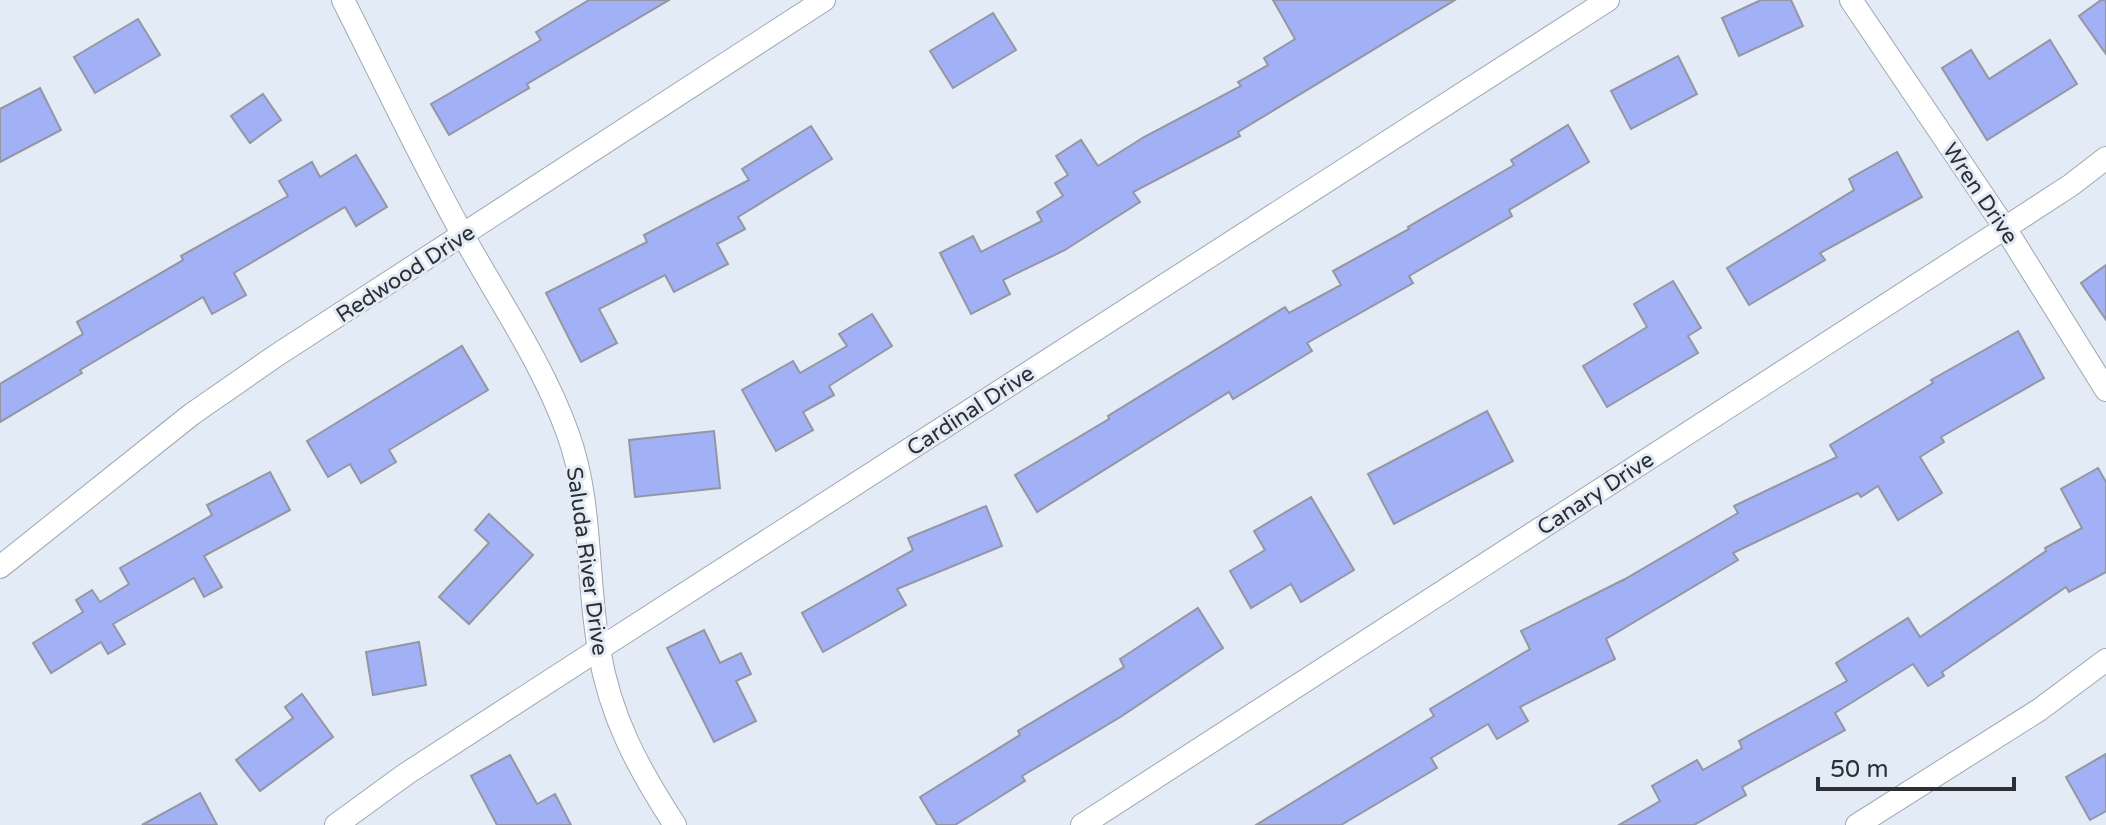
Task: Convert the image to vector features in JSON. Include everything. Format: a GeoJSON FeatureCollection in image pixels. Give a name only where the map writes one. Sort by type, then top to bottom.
{"type":"FeatureCollection","features":[{"type":"Feature","properties":{"kind":"street","name":"Saluda River Drive"},"geometry":{"type":"LineString","coordinates":[[343,0],[463,235],[543,374],[570,437],[585,504],[599,649],[614,710],[641,773],[675,825]]}},
{"type":"Feature","properties":{"kind":"street","name":"Redwood Drive"},"geometry":{"type":"LineString","coordinates":[[0,567],[192,414],[277,355],[824,0]]}},
{"type":"Feature","properties":{"kind":"street","name":"Cardinal Drive"},"geometry":{"type":"LineString","coordinates":[[336,825],[406,774],[1608,0]]}},
{"type":"Feature","properties":{"kind":"street","name":"Wren Drive"},"geometry":{"type":"LineString","coordinates":[[1851,0],[2005,228],[2106,390]]}},
{"type":"Feature","properties":{"kind":"street","name":"Canary Drive"},"geometry":{"type":"LineString","coordinates":[[1082,825],[2005,228],[2106,158]]}},
{"type":"Feature","properties":{"kind":"street"},"geometry":{"type":"LineString","coordinates":[[1857,825],[2039,710],[2106,660]]}},
{"type":"Feature","properties":{"kind":"building"},"geometry":{"type":"Polygon","coordinates":[[[589,0],[669,0],[527,84],[529,88],[449,135],[431,104],[541,40],[536,32],[589,0]]]}},
{"type":"Feature","properties":{"kind":"building"},"geometry":{"type":"Polygon","coordinates":[[[1273,0],[1455,0],[1238,132],[1240,136],[1133,192],[1140,202],[1065,250],[1003,280],[1010,294],[971,314],[940,253],[973,236],[981,252],[1042,221],[1037,212],[1063,196],[1055,183],[1068,175],[1056,156],[1081,140],[1098,166],[1144,137],[1241,86],[1238,82],[1268,65],[1264,58],[1295,39],[1273,0]]]}},
{"type":"Feature","properties":{"kind":"building"},"geometry":{"type":"Polygon","coordinates":[[[1761,0],[1791,0],[1803,26],[1739,56],[1722,18],[1761,0]]]}},
{"type":"Feature","properties":{"kind":"building"},"geometry":{"type":"Polygon","coordinates":[[[2101,0],[2106,0],[2106,54],[2079,16],[2101,0]]]}},
{"type":"Feature","properties":{"kind":"building"},"geometry":{"type":"Polygon","coordinates":[[[993,13],[1016,50],[953,88],[930,51],[993,13]]]}},
{"type":"Feature","properties":{"kind":"building"},"geometry":{"type":"Polygon","coordinates":[[[138,19],[160,55],[95,93],[74,57],[138,19]]]}},
{"type":"Feature","properties":{"kind":"building"},"geometry":{"type":"Polygon","coordinates":[[[2050,40],[2077,84],[1987,140],[1942,68],[1971,50],[1989,79],[2050,40]]]}},
{"type":"Feature","properties":{"kind":"building"},"geometry":{"type":"Polygon","coordinates":[[[1678,56],[1697,94],[1631,129],[1611,91],[1678,56]]]}},
{"type":"Feature","properties":{"kind":"building"},"geometry":{"type":"Polygon","coordinates":[[[40,88],[61,130],[0,162],[0,109],[40,88]]]}},
{"type":"Feature","properties":{"kind":"building"},"geometry":{"type":"Polygon","coordinates":[[[263,94],[281,120],[250,143],[231,116],[263,94]]]}},
{"type":"Feature","properties":{"kind":"building"},"geometry":{"type":"Polygon","coordinates":[[[1568,125],[1589,162],[1509,210],[1512,216],[1409,276],[1413,283],[1307,343],[1312,351],[1233,399],[1229,392],[1037,512],[1015,475],[1285,307],[1289,313],[1341,285],[1333,271],[1514,165],[1511,160],[1568,125]]]}},
{"type":"Feature","properties":{"kind":"building"},"geometry":{"type":"Polygon","coordinates":[[[811,126],[832,159],[738,217],[745,229],[717,244],[728,264],[674,292],[665,275],[599,309],[617,343],[581,362],[546,293],[647,242],[644,235],[749,180],[742,169],[811,126]]]}},
{"type":"Feature","properties":{"kind":"building"},"geometry":{"type":"Polygon","coordinates":[[[1897,152],[1922,197],[1820,253],[1825,260],[1749,305],[1727,268],[1854,190],[1849,179],[1897,152]]]}},
{"type":"Feature","properties":{"kind":"building"},"geometry":{"type":"Polygon","coordinates":[[[356,155],[387,207],[356,226],[345,207],[234,273],[246,295],[212,314],[203,297],[0,422],[0,384],[83,334],[77,322],[183,260],[181,256],[288,196],[279,181],[312,162],[320,177],[356,155]]]}},
{"type":"Feature","properties":{"kind":"building"},"geometry":{"type":"Polygon","coordinates":[[[2106,265],[2106,320],[2081,283],[2106,265]]]}},
{"type":"Feature","properties":{"kind":"building"},"geometry":{"type":"Polygon","coordinates":[[[1673,281],[1701,328],[1688,336],[1698,353],[1607,407],[1583,366],[1647,327],[1634,304],[1673,281]]]}},
{"type":"Feature","properties":{"kind":"building"},"geometry":{"type":"Polygon","coordinates":[[[872,314],[892,346],[829,386],[834,395],[803,412],[813,430],[776,451],[742,390],[793,361],[800,373],[847,346],[839,334],[872,314]]]}},
{"type":"Feature","properties":{"kind":"building"},"geometry":{"type":"Polygon","coordinates":[[[2018,331],[2044,378],[1941,437],[1944,442],[1920,457],[1942,493],[1898,520],[1878,486],[1861,497],[1858,493],[1733,553],[1738,560],[1606,639],[1615,659],[1520,707],[1528,721],[1497,739],[1488,724],[1431,758],[1437,768],[1341,825],[1256,825],[1434,716],[1430,709],[1530,649],[1521,631],[1625,579],[1738,513],[1734,506],[1837,457],[1830,445],[1933,383],[1931,380],[2018,331]]]}},
{"type":"Feature","properties":{"kind":"building"},"geometry":{"type":"Polygon","coordinates":[[[462,346],[488,390],[389,450],[396,462],[361,483],[350,464],[328,477],[307,441],[462,346]]]}},
{"type":"Feature","properties":{"kind":"building"},"geometry":{"type":"Polygon","coordinates":[[[1487,411],[1513,461],[1394,524],[1368,474],[1487,411]]]}},
{"type":"Feature","properties":{"kind":"building"},"geometry":{"type":"Polygon","coordinates":[[[714,431],[720,488],[635,497],[629,440],[714,431]]]}},
{"type":"Feature","properties":{"kind":"building"},"geometry":{"type":"Polygon","coordinates":[[[2098,468],[2106,482],[2106,572],[2069,592],[2066,587],[1942,672],[1944,676],[1928,686],[1913,664],[1835,713],[1845,730],[1742,787],[1746,795],[1694,825],[1619,825],[1660,801],[1652,786],[1697,760],[1703,770],[1742,748],[1739,741],[1847,681],[1836,663],[1908,618],[1920,637],[2046,551],[2045,548],[2082,528],[2061,489],[2098,468]]]}},
{"type":"Feature","properties":{"kind":"building"},"geometry":{"type":"Polygon","coordinates":[[[270,472],[290,510],[204,556],[222,587],[204,597],[194,578],[113,624],[125,644],[108,654],[101,642],[51,673],[33,643],[83,612],[76,600],[92,590],[100,602],[129,584],[120,568],[212,515],[207,505],[270,472]]]}},
{"type":"Feature","properties":{"kind":"building"},"geometry":{"type":"Polygon","coordinates":[[[1311,497],[1354,570],[1301,602],[1291,584],[1251,608],[1230,571],[1265,550],[1254,531],[1311,497]]]}},
{"type":"Feature","properties":{"kind":"building"},"geometry":{"type":"Polygon","coordinates":[[[986,506],[1002,546],[897,589],[906,605],[823,652],[802,613],[913,550],[908,538],[986,506]]]}},
{"type":"Feature","properties":{"kind":"building"},"geometry":{"type":"Polygon","coordinates":[[[489,514],[533,555],[469,624],[439,597],[489,543],[475,530],[489,514]]]}},
{"type":"Feature","properties":{"kind":"building"},"geometry":{"type":"Polygon","coordinates":[[[1198,608],[1223,648],[1122,716],[1022,776],[1025,781],[955,825],[937,825],[920,797],[1020,735],[1018,731],[1124,667],[1120,659],[1198,608]]]}},
{"type":"Feature","properties":{"kind":"building"},"geometry":{"type":"Polygon","coordinates":[[[704,630],[720,663],[741,653],[751,674],[736,681],[756,721],[714,742],[667,648],[704,630]]]}},
{"type":"Feature","properties":{"kind":"building"},"geometry":{"type":"Polygon","coordinates":[[[419,642],[426,685],[373,695],[366,652],[419,642]]]}},
{"type":"Feature","properties":{"kind":"building"},"geometry":{"type":"Polygon","coordinates":[[[302,694],[333,737],[260,791],[236,760],[293,718],[285,707],[302,694]]]}},
{"type":"Feature","properties":{"kind":"building"},"geometry":{"type":"Polygon","coordinates":[[[2106,754],[2106,811],[2090,820],[2066,777],[2106,754]]]}},
{"type":"Feature","properties":{"kind":"building"},"geometry":{"type":"Polygon","coordinates":[[[510,755],[537,804],[555,794],[571,825],[497,825],[471,776],[510,755]]]}},
{"type":"Feature","properties":{"kind":"building"},"geometry":{"type":"Polygon","coordinates":[[[200,793],[217,825],[142,825],[200,793]]]}}]}
